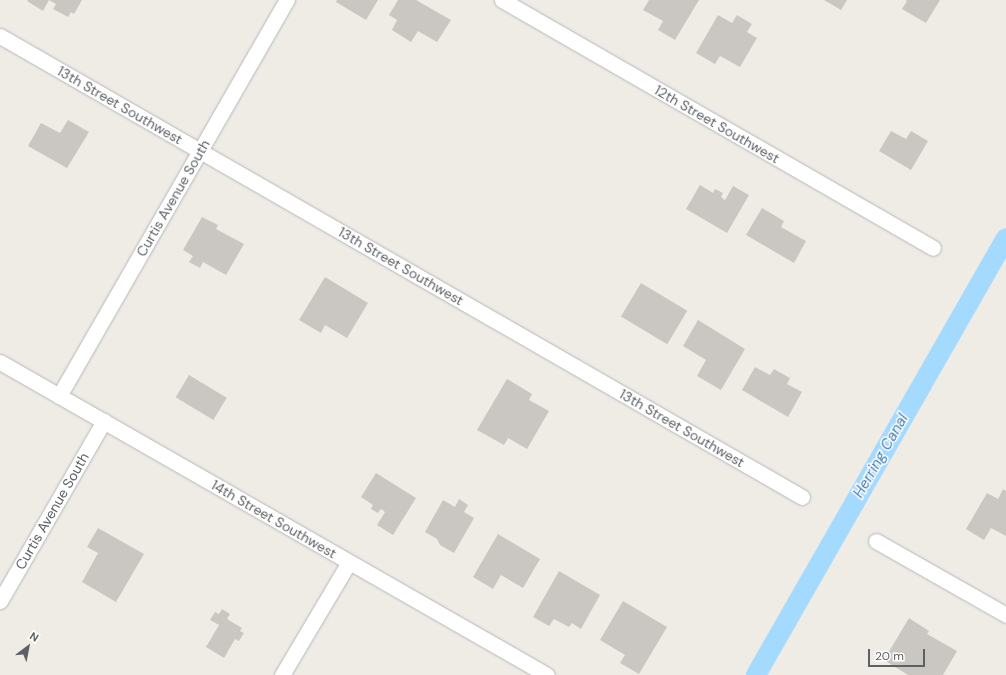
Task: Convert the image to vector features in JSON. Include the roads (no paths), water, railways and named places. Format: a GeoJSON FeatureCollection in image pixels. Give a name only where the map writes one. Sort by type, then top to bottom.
{"type":"FeatureCollection","features":[{"type":"Feature","properties":{"kind":"street","name":"Curtis Avenue South"},"geometry":{"type":"LineString","coordinates":[[59,396],[287,0]]}},
{"type":"Feature","properties":{"kind":"street","name":"12th Street Southwest"},"geometry":{"type":"LineString","coordinates":[[502,0],[933,248]]}},
{"type":"Feature","properties":{"kind":"street","name":"13th Street Southwest"},"geometry":{"type":"LineString","coordinates":[[0,36],[802,497]]}},
{"type":"Feature","properties":{"kind":"street","name":"14th Street Southwest"},"geometry":{"type":"LineString","coordinates":[[0,362],[547,675]]}},
{"type":"Feature","properties":{"kind":"street","name":"Curtis Avenue South"},"geometry":{"type":"LineString","coordinates":[[0,601],[104,421]]}},
{"type":"Feature","properties":{"kind":"street"},"geometry":{"type":"LineString","coordinates":[[876,541],[1006,615]]}},
{"type":"Feature","properties":{"kind":"street"},"geometry":{"type":"LineString","coordinates":[[282,675],[349,562]]}},
{"type":"Feature","properties":{"kind":"waterway","name":"Herring Canal"},"geometry":{"type":"LineString","coordinates":[[756,675],[1006,238]]}}]}
